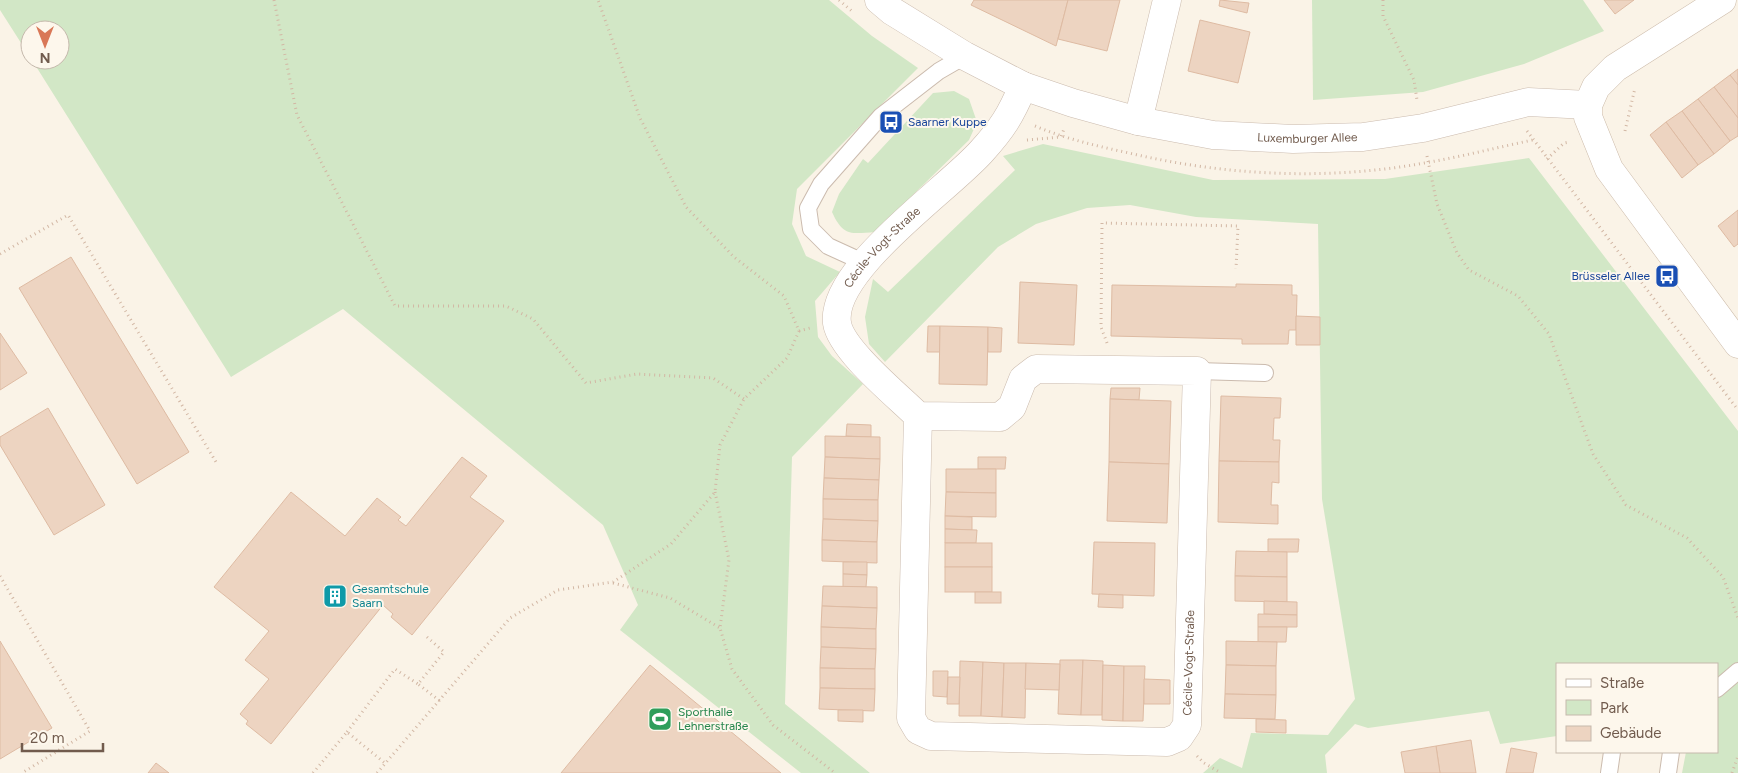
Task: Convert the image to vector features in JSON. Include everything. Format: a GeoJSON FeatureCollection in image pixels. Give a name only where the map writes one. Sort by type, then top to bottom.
{"type":"FeatureCollection","features":[{"type":"Feature","properties":{"kind":"street","name":"Luxemburger Allee"},"geometry":{"type":"LineString","coordinates":[[879,0],[892,11],[965,56],[1023,86],[1073,103],[1138,120],[1213,135],[1293,139],[1363,137],[1423,128],[1528,102],[1588,105]]}},
{"type":"Feature","properties":{"kind":"street"},"geometry":{"type":"LineString","coordinates":[[1138,120],[1167,0]]}},
{"type":"Feature","properties":{"kind":"street"},"geometry":{"type":"LineString","coordinates":[[1722,0],[1615,68],[1596,86],[1588,105],[1588,117],[1609,169],[1735,334]]}},
{"type":"Feature","properties":{"kind":"street","name":"Cécile-Vogt-Straße"},"geometry":{"type":"LineString","coordinates":[[1023,86],[1011,116],[980,154],[864,262],[847,285],[839,303],[837,323],[844,340],[857,357],[918,416],[911,718],[918,730],[931,736],[1167,742],[1179,737],[1187,725],[1198,371]]}},
{"type":"Feature","properties":{"kind":"street"},"geometry":{"type":"LineString","coordinates":[[918,416],[1000,417],[1012,407],[1023,379],[1036,369],[1198,371]]}},
{"type":"Feature","properties":{"kind":"lane"},"geometry":{"type":"LineString","coordinates":[[864,262],[828,246],[811,229],[808,208],[821,184],[881,116],[917,86],[965,56]]}},
{"type":"Feature","properties":{"kind":"lane"},"geometry":{"type":"LineString","coordinates":[[1198,371],[1265,373]]}},
{"type":"Feature","properties":{"kind":"lane"},"geometry":{"type":"LineString","coordinates":[[1718,688],[1738,671]]}},
{"type":"Feature","properties":{"kind":"lane"},"geometry":{"type":"LineString","coordinates":[[1609,773],[1612,753]]}},
{"type":"Feature","properties":{"kind":"lane"},"geometry":{"type":"LineString","coordinates":[[1668,773],[1671,753]]}},
{"type":"Feature","properties":{"kind":"path"},"geometry":{"type":"LineString","coordinates":[[274,0],[297,115],[395,306],[506,306],[533,319],[586,384],[637,374],[713,378],[744,399]]}},
{"type":"Feature","properties":{"kind":"path"},"geometry":{"type":"LineString","coordinates":[[598,0],[640,118],[686,207],[734,256],[784,296],[799,331],[787,358],[744,399],[720,445],[715,492],[729,560],[720,628],[732,669],[773,725],[835,773]]}},
{"type":"Feature","properties":{"kind":"path"},"geometry":{"type":"LineString","coordinates":[[1384,0],[1384,16],[1414,80],[1437,204],[1457,253],[1469,270],[1518,296],[1549,334],[1593,454],[1612,483],[1626,504],[1687,538],[1723,578],[1738,618]]}},
{"type":"Feature","properties":{"kind":"path"},"geometry":{"type":"LineString","coordinates":[[1625,125],[1635,87]]}},
{"type":"Feature","properties":{"kind":"path"},"geometry":{"type":"LineString","coordinates":[[1020,140],[1061,137],[1073,103]]}},
{"type":"Feature","properties":{"kind":"path"},"geometry":{"type":"LineString","coordinates":[[1509,106],[1738,410]]}},
{"type":"Feature","properties":{"kind":"path"},"geometry":{"type":"LineString","coordinates":[[0,254],[68,215],[216,462]]}},
{"type":"Feature","properties":{"kind":"path"},"geometry":{"type":"LineString","coordinates":[[1110,369],[1109,349],[1101,327],[1102,222],[1238,226],[1236,269]]}},
{"type":"Feature","properties":{"kind":"path"},"geometry":{"type":"LineString","coordinates":[[613,582],[671,544],[715,492]]}},
{"type":"Feature","properties":{"kind":"path"},"geometry":{"type":"LineString","coordinates":[[0,576],[90,731],[22,773]]}},
{"type":"Feature","properties":{"kind":"path"},"geometry":{"type":"LineString","coordinates":[[377,773],[510,618],[558,590],[613,582],[670,598],[720,628]]}},
{"type":"Feature","properties":{"kind":"path"},"geometry":{"type":"LineString","coordinates":[[418,684],[444,652],[427,637]]}},
{"type":"Feature","properties":{"kind":"path"},"geometry":{"type":"LineString","coordinates":[[313,773],[395,669],[440,701]]}},
{"type":"Feature","properties":{"kind":"path"},"geometry":{"type":"LineString","coordinates":[[346,732],[386,764]]}},
{"type":"Feature","properties":{"kind":"path"},"geometry":{"type":"LineString","coordinates":[[1732,773],[1738,756]]}},
{"type":"Feature","properties":{"kind":"path"},"geometry":{"type":"LineString","coordinates":[[1204,763],[1221,773]]}},
{"type":"Feature","properties":{"kind":"green space"},"geometry":{"type":"Polygon","coordinates":[[[0,0],[829,0],[872,36],[918,68],[797,189],[792,224],[806,256],[840,272],[815,301],[818,337],[832,356],[863,384],[792,457],[785,704],[870,773],[801,773],[620,630],[638,605],[603,525],[343,309],[231,377],[38,70],[70,70],[70,20],[20,20],[20,41],[0,10],[0,0]]]}},
{"type":"Feature","properties":{"kind":"green space"},"geometry":{"type":"Polygon","coordinates":[[[1312,0],[1583,0],[1604,31],[1524,64],[1423,92],[1313,100],[1312,0]]]}},
{"type":"Feature","properties":{"kind":"green space"},"geometry":{"type":"Polygon","coordinates":[[[954,91],[969,99],[977,122],[969,140],[875,232],[853,233],[840,226],[832,212],[839,194],[863,159],[868,163],[933,93],[954,91]]]}},
{"type":"Feature","properties":{"kind":"green space"},"geometry":{"type":"Polygon","coordinates":[[[1043,144],[1213,180],[1385,179],[1529,158],[1738,431],[1738,773],[1682,773],[1686,753],[1718,753],[1718,663],[1556,663],[1556,736],[1500,744],[1489,711],[1368,728],[1355,724],[1325,755],[1327,773],[1203,773],[1220,758],[1242,768],[1251,733],[1328,735],[1355,699],[1322,499],[1318,224],[1196,217],[1130,205],[1087,208],[1036,224],[998,247],[885,362],[869,344],[865,317],[873,279],[888,292],[1015,170],[1003,156],[1043,144]]]}},
{"type":"Feature","properties":{"kind":"building"},"geometry":{"type":"Polygon","coordinates":[[[974,0],[1068,0],[1056,46],[971,5],[974,0]]]}},
{"type":"Feature","properties":{"kind":"building"},"geometry":{"type":"Polygon","coordinates":[[[1068,0],[1120,0],[1107,51],[1058,39],[1068,0]]]}},
{"type":"Feature","properties":{"kind":"building"},"geometry":{"type":"Polygon","coordinates":[[[1220,0],[1249,3],[1247,13],[1219,6],[1220,0]]]}},
{"type":"Feature","properties":{"kind":"building"},"geometry":{"type":"Polygon","coordinates":[[[1604,0],[1634,0],[1615,14],[1604,0]]]}},
{"type":"Feature","properties":{"kind":"building"},"geometry":{"type":"Polygon","coordinates":[[[1200,20],[1250,32],[1238,83],[1188,71],[1200,20]]]}},
{"type":"Feature","properties":{"kind":"building"},"geometry":{"type":"Polygon","coordinates":[[[1738,69],[1738,85],[1730,75],[1738,69]]]}},
{"type":"Feature","properties":{"kind":"building"},"geometry":{"type":"Polygon","coordinates":[[[1730,75],[1738,85],[1738,118],[1714,87],[1730,75]]]}},
{"type":"Feature","properties":{"kind":"building"},"geometry":{"type":"Polygon","coordinates":[[[1714,87],[1738,118],[1738,136],[1730,141],[1698,99],[1714,87]]]}},
{"type":"Feature","properties":{"kind":"building"},"geometry":{"type":"Polygon","coordinates":[[[1698,99],[1730,141],[1714,154],[1682,111],[1698,99]]]}},
{"type":"Feature","properties":{"kind":"building"},"geometry":{"type":"Polygon","coordinates":[[[1682,111],[1714,154],[1698,165],[1666,122],[1682,111]]]}},
{"type":"Feature","properties":{"kind":"building"},"geometry":{"type":"Polygon","coordinates":[[[1666,122],[1698,165],[1682,178],[1650,135],[1666,122]]]}},
{"type":"Feature","properties":{"kind":"building"},"geometry":{"type":"Polygon","coordinates":[[[1738,210],[1738,244],[1734,247],[1718,226],[1738,210]]]}},
{"type":"Feature","properties":{"kind":"building"},"geometry":{"type":"Polygon","coordinates":[[[71,257],[189,452],[137,484],[19,288],[71,257]]]}},
{"type":"Feature","properties":{"kind":"building"},"geometry":{"type":"Polygon","coordinates":[[[1020,282],[1077,285],[1074,345],[1018,343],[1020,282]]]}},
{"type":"Feature","properties":{"kind":"building"},"geometry":{"type":"Polygon","coordinates":[[[1236,284],[1292,285],[1292,295],[1297,295],[1296,330],[1289,330],[1288,344],[1242,344],[1242,339],[1111,336],[1112,285],[1236,287],[1236,284]]]}},
{"type":"Feature","properties":{"kind":"building"},"geometry":{"type":"Polygon","coordinates":[[[1296,316],[1320,317],[1320,345],[1296,345],[1296,316]]]}},
{"type":"Feature","properties":{"kind":"building"},"geometry":{"type":"Polygon","coordinates":[[[928,326],[940,326],[940,352],[927,352],[928,326]]]}},
{"type":"Feature","properties":{"kind":"building"},"geometry":{"type":"Polygon","coordinates":[[[940,326],[988,327],[987,385],[939,384],[940,326]]]}},
{"type":"Feature","properties":{"kind":"building"},"geometry":{"type":"Polygon","coordinates":[[[988,327],[1002,328],[1001,352],[988,352],[988,327]]]}},
{"type":"Feature","properties":{"kind":"building"},"geometry":{"type":"Polygon","coordinates":[[[0,333],[27,373],[0,390],[0,333]]]}},
{"type":"Feature","properties":{"kind":"building"},"geometry":{"type":"Polygon","coordinates":[[[1111,388],[1140,388],[1139,400],[1110,399],[1111,388]]]}},
{"type":"Feature","properties":{"kind":"building"},"geometry":{"type":"Polygon","coordinates":[[[1221,396],[1281,398],[1280,418],[1274,418],[1273,440],[1280,440],[1279,462],[1219,461],[1221,396]]]}},
{"type":"Feature","properties":{"kind":"building"},"geometry":{"type":"Polygon","coordinates":[[[1110,399],[1171,401],[1169,464],[1109,462],[1110,399]]]}},
{"type":"Feature","properties":{"kind":"building"},"geometry":{"type":"Polygon","coordinates":[[[48,408],[105,505],[54,535],[0,445],[0,437],[48,408]]]}},
{"type":"Feature","properties":{"kind":"building"},"geometry":{"type":"Polygon","coordinates":[[[847,424],[871,425],[871,437],[846,436],[847,424]]]}},
{"type":"Feature","properties":{"kind":"building"},"geometry":{"type":"Polygon","coordinates":[[[825,436],[880,437],[880,459],[825,457],[825,436]]]}},
{"type":"Feature","properties":{"kind":"building","name":"Gesamtschule Saarn"},"geometry":{"type":"Polygon","coordinates":[[[462,457],[487,476],[470,497],[504,521],[412,635],[391,617],[393,614],[383,605],[271,744],[246,724],[248,721],[240,714],[269,679],[245,660],[269,631],[214,587],[291,492],[345,536],[377,498],[401,517],[398,520],[406,526],[462,457]]]}},
{"type":"Feature","properties":{"kind":"building"},"geometry":{"type":"Polygon","coordinates":[[[825,457],[880,459],[879,480],[824,478],[825,457]]]}},
{"type":"Feature","properties":{"kind":"building"},"geometry":{"type":"Polygon","coordinates":[[[978,457],[1006,457],[1005,469],[978,469],[978,457]]]}},
{"type":"Feature","properties":{"kind":"building"},"geometry":{"type":"Polygon","coordinates":[[[1219,461],[1279,462],[1279,483],[1272,482],[1271,505],[1278,505],[1278,524],[1218,522],[1219,461]]]}},
{"type":"Feature","properties":{"kind":"building"},"geometry":{"type":"Polygon","coordinates":[[[1109,462],[1169,464],[1167,523],[1107,521],[1109,462]]]}},
{"type":"Feature","properties":{"kind":"building"},"geometry":{"type":"Polygon","coordinates":[[[946,469],[996,469],[996,493],[946,492],[946,469]]]}},
{"type":"Feature","properties":{"kind":"building"},"geometry":{"type":"Polygon","coordinates":[[[824,478],[879,480],[878,500],[823,499],[824,478]]]}},
{"type":"Feature","properties":{"kind":"building"},"geometry":{"type":"Polygon","coordinates":[[[946,492],[996,493],[996,517],[945,516],[946,492]]]}},
{"type":"Feature","properties":{"kind":"building"},"geometry":{"type":"Polygon","coordinates":[[[823,499],[878,500],[878,521],[823,519],[823,499]]]}},
{"type":"Feature","properties":{"kind":"building"},"geometry":{"type":"Polygon","coordinates":[[[945,516],[972,517],[972,530],[945,529],[945,516]]]}},
{"type":"Feature","properties":{"kind":"building"},"geometry":{"type":"Polygon","coordinates":[[[823,519],[878,521],[877,542],[822,540],[823,519]]]}},
{"type":"Feature","properties":{"kind":"building"},"geometry":{"type":"Polygon","coordinates":[[[945,529],[977,530],[976,543],[945,543],[945,529]]]}},
{"type":"Feature","properties":{"kind":"building"},"geometry":{"type":"Polygon","coordinates":[[[1268,539],[1299,539],[1298,552],[1268,552],[1268,539]]]}},
{"type":"Feature","properties":{"kind":"building"},"geometry":{"type":"Polygon","coordinates":[[[822,540],[877,542],[877,563],[822,561],[822,540]]]}},
{"type":"Feature","properties":{"kind":"building"},"geometry":{"type":"Polygon","coordinates":[[[1094,542],[1155,543],[1154,596],[1092,594],[1094,542]]]}},
{"type":"Feature","properties":{"kind":"building"},"geometry":{"type":"Polygon","coordinates":[[[945,543],[992,543],[992,567],[945,567],[945,543]]]}},
{"type":"Feature","properties":{"kind":"building"},"geometry":{"type":"Polygon","coordinates":[[[1236,551],[1287,552],[1287,577],[1235,576],[1236,551]]]}},
{"type":"Feature","properties":{"kind":"building"},"geometry":{"type":"Polygon","coordinates":[[[843,562],[867,562],[867,575],[843,574],[843,562]]]}},
{"type":"Feature","properties":{"kind":"building"},"geometry":{"type":"Polygon","coordinates":[[[945,567],[992,567],[992,592],[945,592],[945,567]]]}},
{"type":"Feature","properties":{"kind":"building"},"geometry":{"type":"Polygon","coordinates":[[[843,574],[867,575],[866,587],[843,587],[843,574]]]}},
{"type":"Feature","properties":{"kind":"building"},"geometry":{"type":"Polygon","coordinates":[[[1235,576],[1287,577],[1287,602],[1235,601],[1235,576]]]}},
{"type":"Feature","properties":{"kind":"building"},"geometry":{"type":"Polygon","coordinates":[[[823,586],[877,587],[877,608],[822,606],[823,586]]]}},
{"type":"Feature","properties":{"kind":"building"},"geometry":{"type":"Polygon","coordinates":[[[975,592],[1001,592],[1001,603],[975,603],[975,592]]]}},
{"type":"Feature","properties":{"kind":"building"},"geometry":{"type":"Polygon","coordinates":[[[1099,594],[1123,595],[1123,608],[1098,607],[1099,594]]]}},
{"type":"Feature","properties":{"kind":"building"},"geometry":{"type":"Polygon","coordinates":[[[1264,601],[1297,602],[1297,615],[1264,614],[1264,601]]]}},
{"type":"Feature","properties":{"kind":"building"},"geometry":{"type":"Polygon","coordinates":[[[822,606],[877,608],[876,629],[821,627],[822,606]]]}},
{"type":"Feature","properties":{"kind":"building"},"geometry":{"type":"Polygon","coordinates":[[[1258,614],[1297,615],[1297,627],[1258,627],[1258,614]]]}},
{"type":"Feature","properties":{"kind":"building"},"geometry":{"type":"Polygon","coordinates":[[[821,627],[876,629],[876,649],[821,647],[821,627]]]}},
{"type":"Feature","properties":{"kind":"building"},"geometry":{"type":"Polygon","coordinates":[[[1258,627],[1287,627],[1286,642],[1258,642],[1258,627]]]}},
{"type":"Feature","properties":{"kind":"building"},"geometry":{"type":"Polygon","coordinates":[[[0,641],[52,728],[0,759],[0,641]]]}},
{"type":"Feature","properties":{"kind":"building"},"geometry":{"type":"Polygon","coordinates":[[[1226,641],[1277,642],[1276,666],[1226,665],[1226,641]]]}},
{"type":"Feature","properties":{"kind":"building"},"geometry":{"type":"Polygon","coordinates":[[[821,647],[876,649],[875,669],[820,668],[821,647]]]}},
{"type":"Feature","properties":{"kind":"building"},"geometry":{"type":"Polygon","coordinates":[[[1060,660],[1083,660],[1081,715],[1058,714],[1060,660]]]}},
{"type":"Feature","properties":{"kind":"building"},"geometry":{"type":"Polygon","coordinates":[[[1083,660],[1103,661],[1102,715],[1081,715],[1083,660]]]}},
{"type":"Feature","properties":{"kind":"building"},"geometry":{"type":"Polygon","coordinates":[[[960,661],[983,662],[981,716],[959,716],[960,661]]]}},
{"type":"Feature","properties":{"kind":"building"},"geometry":{"type":"Polygon","coordinates":[[[983,662],[1004,663],[1002,717],[981,716],[983,662]]]}},
{"type":"Feature","properties":{"kind":"building"},"geometry":{"type":"Polygon","coordinates":[[[1004,663],[1026,663],[1025,718],[1002,717],[1004,663]]]}},
{"type":"Feature","properties":{"kind":"building"},"geometry":{"type":"Polygon","coordinates":[[[1026,663],[1060,664],[1059,690],[1025,689],[1026,663]]]}},
{"type":"Feature","properties":{"kind":"building","name":"Sporthalle Lehnerstraße"},"geometry":{"type":"Polygon","coordinates":[[[650,665],[781,773],[561,773],[650,665]]]}},
{"type":"Feature","properties":{"kind":"building"},"geometry":{"type":"Polygon","coordinates":[[[1103,665],[1124,666],[1123,721],[1102,720],[1103,665]]]}},
{"type":"Feature","properties":{"kind":"building"},"geometry":{"type":"Polygon","coordinates":[[[1226,665],[1276,666],[1276,695],[1225,694],[1226,665]]]}},
{"type":"Feature","properties":{"kind":"building"},"geometry":{"type":"Polygon","coordinates":[[[1124,666],[1145,666],[1143,721],[1123,721],[1124,666]]]}},
{"type":"Feature","properties":{"kind":"building"},"geometry":{"type":"Polygon","coordinates":[[[820,668],[875,669],[875,689],[820,688],[820,668]]]}},
{"type":"Feature","properties":{"kind":"building"},"geometry":{"type":"Polygon","coordinates":[[[933,671],[948,671],[947,697],[933,696],[933,671]]]}},
{"type":"Feature","properties":{"kind":"building"},"geometry":{"type":"Polygon","coordinates":[[[948,677],[960,677],[959,704],[947,704],[948,677]]]}},
{"type":"Feature","properties":{"kind":"building"},"geometry":{"type":"Polygon","coordinates":[[[1144,679],[1170,680],[1170,704],[1144,704],[1144,679]]]}},
{"type":"Feature","properties":{"kind":"building"},"geometry":{"type":"Polygon","coordinates":[[[820,688],[875,689],[874,711],[819,709],[820,688]]]}},
{"type":"Feature","properties":{"kind":"building"},"geometry":{"type":"Polygon","coordinates":[[[1225,694],[1276,695],[1275,719],[1224,718],[1225,694]]]}},
{"type":"Feature","properties":{"kind":"building"},"geometry":{"type":"Polygon","coordinates":[[[838,710],[863,710],[863,722],[838,721],[838,710]]]}},
{"type":"Feature","properties":{"kind":"building"},"geometry":{"type":"Polygon","coordinates":[[[1256,719],[1286,720],[1286,733],[1256,732],[1256,719]]]}},
{"type":"Feature","properties":{"kind":"building"},"geometry":{"type":"Polygon","coordinates":[[[1471,740],[1476,773],[1440,773],[1436,746],[1471,740]]]}},
{"type":"Feature","properties":{"kind":"building"},"geometry":{"type":"Polygon","coordinates":[[[1436,746],[1440,773],[1405,773],[1401,752],[1436,746]]]}},
{"type":"Feature","properties":{"kind":"building"},"geometry":{"type":"Polygon","coordinates":[[[1511,748],[1537,753],[1533,773],[1506,773],[1511,748]]]}},
{"type":"Feature","properties":{"kind":"building"},"geometry":{"type":"Polygon","coordinates":[[[156,763],[169,773],[148,773],[156,763]]]}},
{"type":"Feature","properties":{"kind":"place","name":"Saarner Kuppe"},"geometry":{"type":"Point","coordinates":[891,122]}},
{"type":"Feature","properties":{"kind":"place","name":"Brüsseler Allee"},"geometry":{"type":"Point","coordinates":[1667,276]}},
{"type":"Feature","properties":{"kind":"place","name":"Gesamtschule Saarn"},"geometry":{"type":"Point","coordinates":[335,596]}},
{"type":"Feature","properties":{"kind":"place","name":"Sporthalle Lehnerstraße"},"geometry":{"type":"Point","coordinates":[660,719]}}]}
